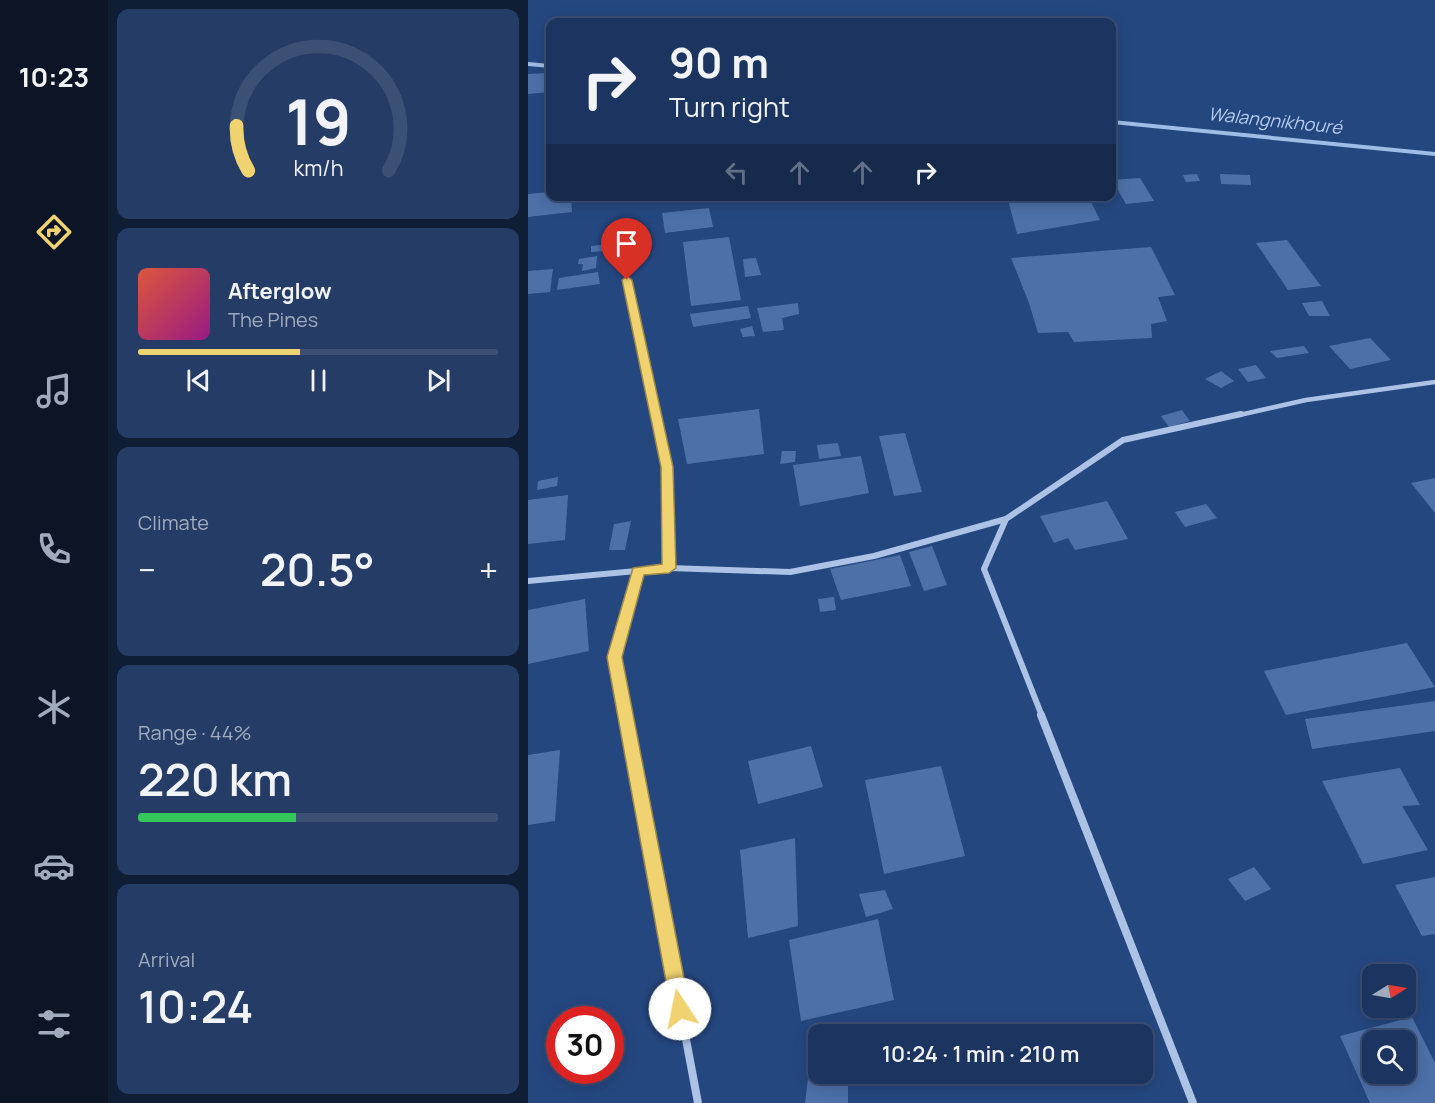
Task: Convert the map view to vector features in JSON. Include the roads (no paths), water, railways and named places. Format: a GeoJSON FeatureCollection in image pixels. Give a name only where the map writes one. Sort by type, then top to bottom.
{"type":"FeatureCollection","features":[{"type":"Feature","properties":{"kind":"street"},"geometry":{"type":"LineString","coordinates":[[617,233],[667,467],[669,568]]}},
{"type":"Feature","properties":{"kind":"street"},"geometry":{"type":"LineString","coordinates":[[528,581],[669,568],[790,572],[874,556],[1006,519],[1123,440],[1306,400],[1435,382]]}},
{"type":"Feature","properties":{"kind":"street"},"geometry":{"type":"LineString","coordinates":[[1006,519],[984,569],[1193,1103]]}},
{"type":"Feature","properties":{"kind":"street"},"geometry":{"type":"LineString","coordinates":[[638,571],[614,657],[698,1103]]}},
{"type":"Feature","properties":{"kind":"waterway","name":"Walangnikhouré"},"geometry":{"type":"LineString","coordinates":[[528,64],[546,66]]}},
{"type":"Feature","properties":{"kind":"waterway","name":"Walangnikhouré"},"geometry":{"type":"LineString","coordinates":[[1116,122],[1435,154]]}}]}
